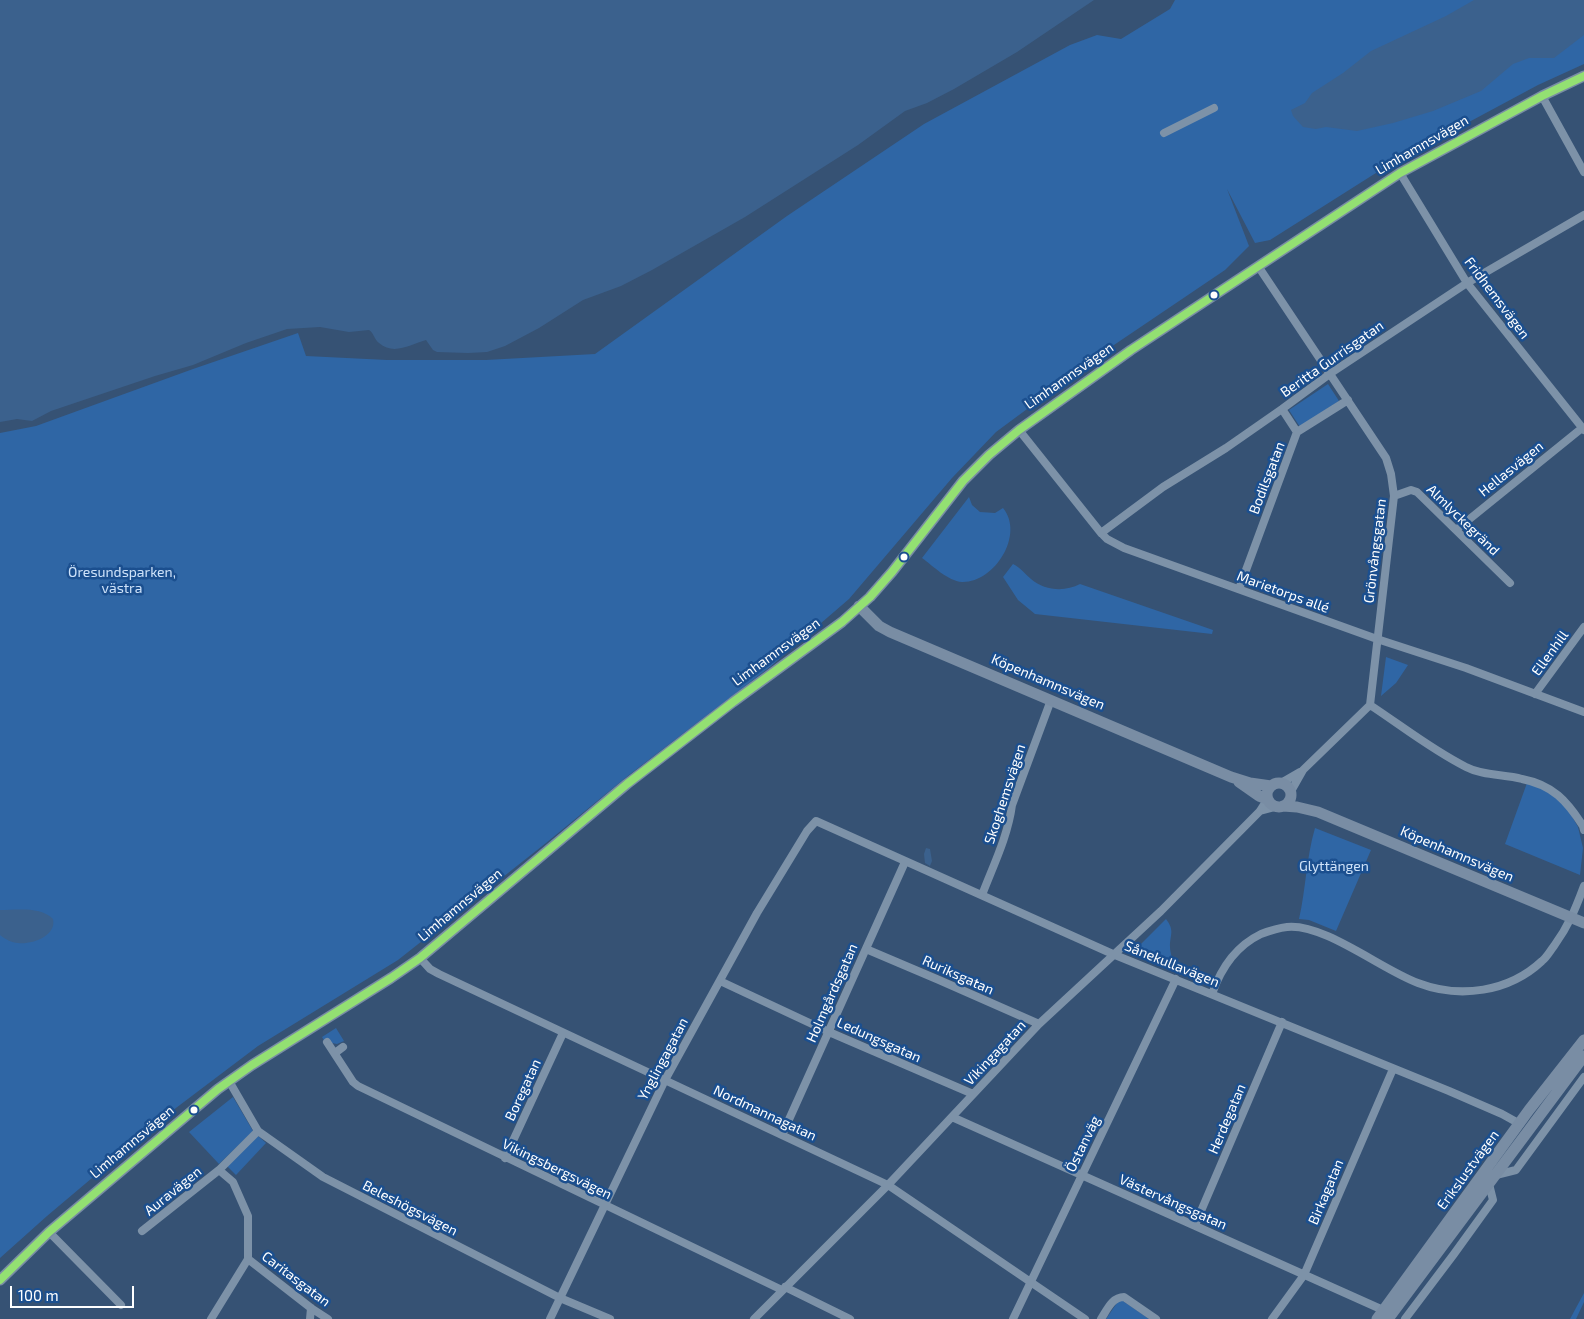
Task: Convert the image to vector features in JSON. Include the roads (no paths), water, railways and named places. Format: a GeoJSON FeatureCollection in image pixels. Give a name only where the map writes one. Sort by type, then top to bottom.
{"type":"FeatureCollection","features":[{"type":"Feature","properties":{"kind":"main road","name":"Limhamnsvägen"},"geometry":{"type":"LineString","coordinates":[[0,1280],[49,1232],[132,1160],[229,1081],[420,958],[627,784],[733,702],[842,622],[870,597],[892,572],[963,481],[989,455],[1019,430],[1124,355],[1400,173],[1542,96],[1584,76]]}},
{"type":"Feature","properties":{"kind":"main road","name":"Köpenhamnsvägen"},"geometry":{"type":"LineString","coordinates":[[859,606],[879,626],[890,632],[1231,777],[1250,783],[1276,784]]}},
{"type":"Feature","properties":{"kind":"main road","name":"Köpenhamnsvägen"},"geometry":{"type":"LineString","coordinates":[[1231,777],[1273,803],[1318,812],[1584,923]]}},
{"type":"Feature","properties":{"kind":"main road"},"geometry":{"type":"LineString","coordinates":[[1276,784],[1287,787],[1290,793],[1289,801],[1273,803],[1267,792],[1276,784]]}},
{"type":"Feature","properties":{"kind":"main road","name":"Köpenhamnsvägen"},"geometry":{"type":"LineString","coordinates":[[1290,793],[1318,812]]}},
{"type":"Feature","properties":{"kind":"main road","name":"Erikslustvägen"},"geometry":{"type":"LineString","coordinates":[[1383,1316],[1520,1124],[1584,1040]]}},
{"type":"Feature","properties":{"kind":"main road","name":"Erikslustvägen"},"geometry":{"type":"LineString","coordinates":[[1383,1316],[1489,1184],[1584,1056]]}},
{"type":"Feature","properties":{"kind":"street"},"geometry":{"type":"LineString","coordinates":[[1542,96],[1584,172]]}},
{"type":"Feature","properties":{"kind":"street"},"geometry":{"type":"LineString","coordinates":[[1164,133],[1214,108]]}},
{"type":"Feature","properties":{"kind":"street","name":"Fridhemsvägen"},"geometry":{"type":"LineString","coordinates":[[1400,173],[1467,283],[1583,429]]}},
{"type":"Feature","properties":{"kind":"street","name":"Beritta Gurrisgatan"},"geometry":{"type":"LineString","coordinates":[[1101,532],[1163,488],[1226,448],[1331,373],[1467,283],[1584,215]]}},
{"type":"Feature","properties":{"kind":"street","name":"Grönvångsgatan"},"geometry":{"type":"LineString","coordinates":[[1258,266],[1386,458],[1391,474],[1394,496],[1377,639]]}},
{"type":"Feature","properties":{"kind":"street","name":"Bodilsgatan"},"geometry":{"type":"LineString","coordinates":[[1239,589],[1297,432],[1348,400]]}},
{"type":"Feature","properties":{"kind":"street"},"geometry":{"type":"LineString","coordinates":[[1282,409],[1297,432]]}},
{"type":"Feature","properties":{"kind":"street","name":"Hellasvägen"},"geometry":{"type":"LineString","coordinates":[[1456,530],[1583,429]]}},
{"type":"Feature","properties":{"kind":"street","name":"Marietorps allé"},"geometry":{"type":"LineString","coordinates":[[1019,430],[1107,539],[1124,548],[1377,639],[1466,668],[1584,712]]}},
{"type":"Feature","properties":{"kind":"street","name":"Almlyckegränd"},"geometry":{"type":"LineString","coordinates":[[1394,496],[1411,490],[1417,492],[1510,583]]}},
{"type":"Feature","properties":{"kind":"street","name":"Ellenhill"},"geometry":{"type":"LineString","coordinates":[[1535,694],[1584,627]]}},
{"type":"Feature","properties":{"kind":"street"},"geometry":{"type":"LineString","coordinates":[[1290,793],[1303,770],[1370,705],[1377,639]]}},
{"type":"Feature","properties":{"kind":"street","name":"Skoghemsvägen"},"geometry":{"type":"LineString","coordinates":[[982,895],[1005,836],[1010,821],[1012,805],[1050,700]]}},
{"type":"Feature","properties":{"kind":"street"},"geometry":{"type":"LineString","coordinates":[[1370,705],[1439,753],[1469,769],[1523,779],[1545,787],[1566,802],[1584,830]]}},
{"type":"Feature","properties":{"kind":"street"},"geometry":{"type":"LineString","coordinates":[[1276,784],[1303,770]]}},
{"type":"Feature","properties":{"kind":"street","name":"Vikingagatan"},"geometry":{"type":"LineString","coordinates":[[754,1319],[888,1185],[1039,1024],[1161,911],[1260,811],[1273,803]]}},
{"type":"Feature","properties":{"kind":"street","name":"Sånekullavägen"},"geometry":{"type":"LineString","coordinates":[[816,821],[1115,955],[1282,1022],[1502,1114],[1520,1124]]}},
{"type":"Feature","properties":{"kind":"street","name":"Ynglingagatan"},"geometry":{"type":"LineString","coordinates":[[550,1319],[665,1080],[757,912],[807,831],[816,821]]}},
{"type":"Feature","properties":{"kind":"street","name":"Holmgårdsgatan"},"geometry":{"type":"LineString","coordinates":[[782,1135],[905,862]]}},
{"type":"Feature","properties":{"kind":"street"},"geometry":{"type":"LineString","coordinates":[[1212,994],[1218,978],[1228,961],[1242,946],[1269,931],[1286,927],[1312,931],[1336,941],[1417,983],[1433,988],[1456,991],[1488,989],[1525,974],[1543,960],[1572,918],[1584,886]]}},
{"type":"Feature","properties":{"kind":"street","name":"Ruriksgatan"},"geometry":{"type":"LineString","coordinates":[[866,949],[1039,1024]]}},
{"type":"Feature","properties":{"kind":"street","name":"Nordmannagatan"},"geometry":{"type":"LineString","coordinates":[[420,958],[430,969],[439,974],[888,1185],[1085,1319]]}},
{"type":"Feature","properties":{"kind":"street","name":"Östanväg"},"geometry":{"type":"LineString","coordinates":[[1013,1319],[1176,979]]}},
{"type":"Feature","properties":{"kind":"street","name":"Ledungsgatan"},"geometry":{"type":"LineString","coordinates":[[720,981],[829,1032],[973,1094]]}},
{"type":"Feature","properties":{"kind":"street","name":"Herdegatan"},"geometry":{"type":"LineString","coordinates":[[1195,1225],[1282,1022]]}},
{"type":"Feature","properties":{"kind":"street","name":"Boregatan"},"geometry":{"type":"LineString","coordinates":[[505,1158],[563,1033]]}},
{"type":"Feature","properties":{"kind":"street","name":"Vikingsbergsvägen"},"geometry":{"type":"LineString","coordinates":[[327,1042],[353,1082],[358,1086],[604,1206],[850,1319]]}},
{"type":"Feature","properties":{"kind":"street"},"geometry":{"type":"LineString","coordinates":[[334,1053],[343,1047]]}},
{"type":"Feature","properties":{"kind":"street","name":"Birkagatan"},"geometry":{"type":"LineString","coordinates":[[1272,1319],[1304,1275],[1393,1069]]}},
{"type":"Feature","properties":{"kind":"street","name":"Erikslustvägen"},"geometry":{"type":"LineString","coordinates":[[1496,1174],[1516,1170],[1584,1077]]}},
{"type":"Feature","properties":{"kind":"street","name":"Beleshögsvägen"},"geometry":{"type":"LineString","coordinates":[[229,1081],[258,1131],[323,1177],[560,1298],[610,1319]]}},
{"type":"Feature","properties":{"kind":"street","name":"Västervångsgatan"},"geometry":{"type":"LineString","coordinates":[[952,1117],[1304,1275],[1383,1316]]}},
{"type":"Feature","properties":{"kind":"street","name":"Auravägen"},"geometry":{"type":"LineString","coordinates":[[142,1231],[219,1170],[258,1131]]}},
{"type":"Feature","properties":{"kind":"street"},"geometry":{"type":"LineString","coordinates":[[211,1319],[248,1259],[248,1216],[232,1182],[219,1170]]}},
{"type":"Feature","properties":{"kind":"street","name":"Erikslustvägen"},"geometry":{"type":"LineString","coordinates":[[1405,1319],[1493,1200],[1489,1184]]}},
{"type":"Feature","properties":{"kind":"street"},"geometry":{"type":"LineString","coordinates":[[49,1232],[121,1305]]}},
{"type":"Feature","properties":{"kind":"street","name":"Caritasgatan"},"geometry":{"type":"LineString","coordinates":[[248,1259],[328,1319]]}},
{"type":"Feature","properties":{"kind":"street"},"geometry":{"type":"LineString","coordinates":[[1102,1319],[1115,1299],[1124,1297],[1156,1319]]}},
{"type":"Feature","properties":{"kind":"street"},"geometry":{"type":"LineString","coordinates":[[310,1319],[311,1308]]}},
{"type":"Feature","properties":{"kind":"park label","name":"Öresundsparken, västra"},"geometry":{"type":"Point","coordinates":[122,580]}},
{"type":"Feature","properties":{"kind":"park label","name":"Glyttängen"},"geometry":{"type":"Point","coordinates":[1334,866]}}]}
